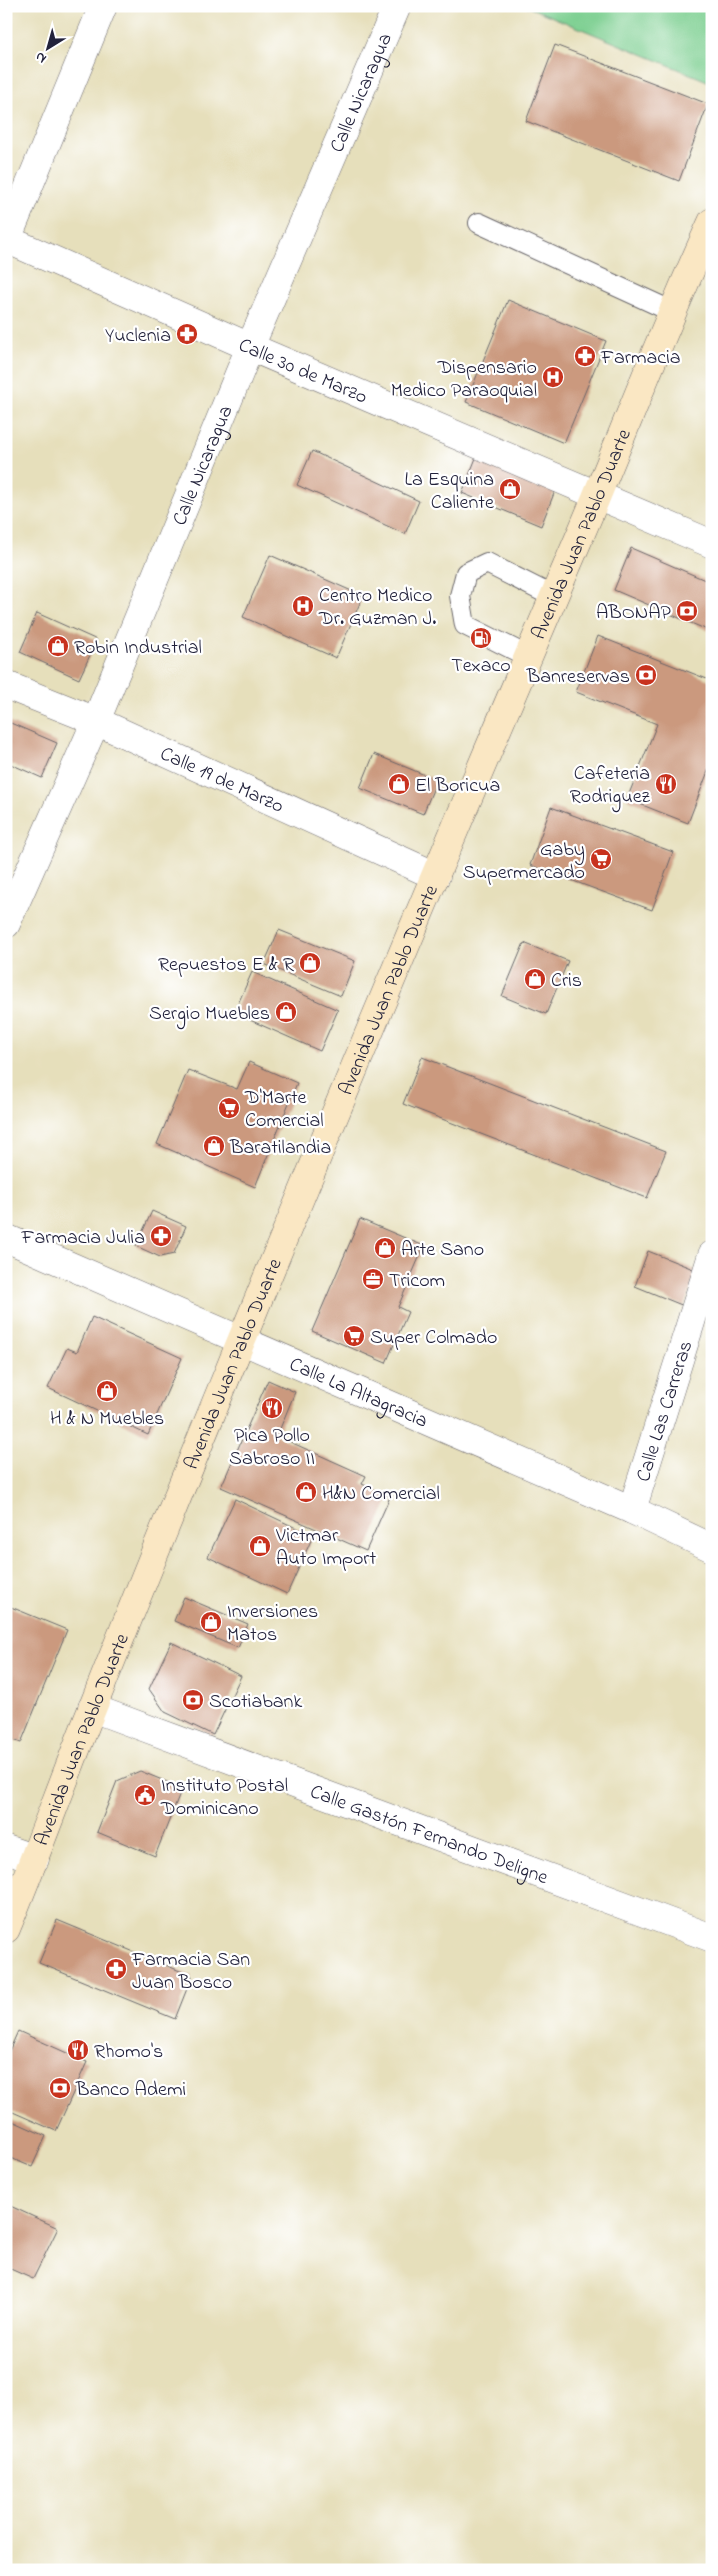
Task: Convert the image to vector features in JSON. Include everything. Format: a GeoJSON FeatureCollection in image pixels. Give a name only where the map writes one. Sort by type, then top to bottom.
{"type":"FeatureCollection","features":[{"type":"Feature","properties":{"kind":"main road","name":"Avenida Juan Pablo Duarte"},"geometry":{"type":"LineString","coordinates":[[6,1929],[35,1860],[92,1708],[242,1341],[527,656],[597,496],[671,311],[712,222]]}},
{"type":"Feature","properties":{"kind":"street"},"geometry":{"type":"LineString","coordinates":[[7,240],[103,6]]}},
{"type":"Feature","properties":{"kind":"street","name":"Calle Nicaragua"},"geometry":{"type":"LineString","coordinates":[[6,924],[96,721],[250,347],[397,6]]}},
{"type":"Feature","properties":{"kind":"street","name":"Calle 30 de Marzo"},"geometry":{"type":"LineString","coordinates":[[7,240],[250,347],[712,544]]}},
{"type":"Feature","properties":{"kind":"street","name":"Calle 19 de Marzo"},"geometry":{"type":"LineString","coordinates":[[6,685],[96,721],[436,876]]}},
{"type":"Feature","properties":{"kind":"street","name":"Calle La Altagracia"},"geometry":{"type":"LineString","coordinates":[[6,1238],[632,1510],[712,1548]]}},
{"type":"Feature","properties":{"kind":"street","name":"Calle Las Carreras"},"geometry":{"type":"LineString","coordinates":[[632,1510],[712,1255]]}},
{"type":"Feature","properties":{"kind":"street","name":"Calle Gastón Fernando Deligne"},"geometry":{"type":"LineString","coordinates":[[92,1708],[712,1938]]}},
{"type":"Feature","properties":{"kind":"street"},"geometry":{"type":"LineString","coordinates":[[6,1848],[35,1860]]}},
{"type":"Feature","properties":{"kind":"lane"},"geometry":{"type":"LineString","coordinates":[[479,223],[671,311]]}},
{"type":"Feature","properties":{"kind":"lane"},"geometry":{"type":"LineString","coordinates":[[527,656],[465,625],[460,596],[466,573],[487,563],[554,597]]}},
{"type":"Feature","properties":{"kind":"green space"},"geometry":{"type":"Polygon","coordinates":[[[526,6],[712,6],[712,83],[526,6]]]}},
{"type":"Feature","properties":{"kind":"building"},"geometry":{"type":"Polygon","coordinates":[[[555,45],[708,104],[679,181],[526,121],[555,45]]]}},
{"type":"Feature","properties":{"kind":"building"},"geometry":{"type":"Polygon","coordinates":[[[508,300],[606,341],[564,443],[466,402],[508,300]]]}},
{"type":"Feature","properties":{"kind":"building"},"geometry":{"type":"Polygon","coordinates":[[[312,451],[419,501],[405,534],[297,485],[312,451]]]}},
{"type":"Feature","properties":{"kind":"building","name":"La Esquina Caliente"},"geometry":{"type":"Polygon","coordinates":[[[478,453],[557,486],[541,526],[462,493],[478,453]]]}},
{"type":"Feature","properties":{"kind":"building","name":"ABONAP"},"geometry":{"type":"Polygon","coordinates":[[[631,548],[712,583],[712,632],[614,590],[631,548]]]}},
{"type":"Feature","properties":{"kind":"building","name":"Centro Medico Dr. Guzman J."},"geometry":{"type":"Polygon","coordinates":[[[270,555],[363,596],[336,658],[243,617],[270,555]]]}},
{"type":"Feature","properties":{"kind":"building","name":"Robin Industrial"},"geometry":{"type":"Polygon","coordinates":[[[37,613],[97,640],[79,679],[20,652],[37,613]]]}},
{"type":"Feature","properties":{"kind":"building"},"geometry":{"type":"Polygon","coordinates":[[[598,636],[712,681],[712,761],[688,823],[627,799],[657,724],[576,692],[598,636]]]}},
{"type":"Feature","properties":{"kind":"building"},"geometry":{"type":"Polygon","coordinates":[[[6,721],[57,743],[42,778],[6,762],[6,721]]]}},
{"type":"Feature","properties":{"kind":"building","name":"El Boricua"},"geometry":{"type":"Polygon","coordinates":[[[374,754],[437,780],[423,814],[360,788],[374,754]]]}},
{"type":"Feature","properties":{"kind":"building","name":"Gaby Supermercado"},"geometry":{"type":"Polygon","coordinates":[[[551,807],[673,852],[652,910],[530,865],[551,807]]]}},
{"type":"Feature","properties":{"kind":"building","name":"Repuestos E & R"},"geometry":{"type":"Polygon","coordinates":[[[279,930],[355,961],[341,996],[264,964],[279,930]]]}},
{"type":"Feature","properties":{"kind":"building","name":"Cris"},"geometry":{"type":"Polygon","coordinates":[[[524,943],[568,961],[546,1014],[502,996],[524,943]]]}},
{"type":"Feature","properties":{"kind":"building","name":"Sergio Muebles"},"geometry":{"type":"Polygon","coordinates":[[[252,972],[338,1010],[320,1051],[234,1013],[252,972]]]}},
{"type":"Feature","properties":{"kind":"building"},"geometry":{"type":"Polygon","coordinates":[[[422,1057],[666,1151],[647,1198],[403,1104],[422,1057]]]}},
{"type":"Feature","properties":{"kind":"building"},"geometry":{"type":"Polygon","coordinates":[[[249,1062],[297,1083],[255,1187],[157,1144],[188,1070],[237,1089],[249,1062]]]}},
{"type":"Feature","properties":{"kind":"building","name":"Farmacia Julia"},"geometry":{"type":"Polygon","coordinates":[[[152,1211],[186,1226],[174,1254],[160,1257],[136,1246],[152,1211]]]}},
{"type":"Feature","properties":{"kind":"building"},"geometry":{"type":"Polygon","coordinates":[[[360,1219],[424,1246],[398,1307],[408,1312],[386,1363],[312,1331],[360,1219]]]}},
{"type":"Feature","properties":{"kind":"building"},"geometry":{"type":"Polygon","coordinates":[[[648,1251],[698,1271],[684,1306],[635,1286],[648,1251]]]}},
{"type":"Feature","properties":{"kind":"building"},"geometry":{"type":"Polygon","coordinates":[[[92,1317],[182,1358],[148,1435],[48,1388],[67,1348],[77,1352],[92,1317]]]}},
{"type":"Feature","properties":{"kind":"building","name":"H&N Comercial"},"geometry":{"type":"Polygon","coordinates":[[[268,1380],[295,1392],[277,1436],[366,1476],[362,1484],[390,1497],[366,1551],[221,1487],[268,1380]]]}},
{"type":"Feature","properties":{"kind":"building","name":"Victmar Auto Import"},"geometry":{"type":"Polygon","coordinates":[[[235,1499],[313,1536],[287,1594],[208,1557],[235,1499]]]}},
{"type":"Feature","properties":{"kind":"building","name":"Inversiones Matos"},"geometry":{"type":"Polygon","coordinates":[[[184,1597],[248,1624],[238,1648],[174,1621],[184,1597]]]}},
{"type":"Feature","properties":{"kind":"building"},"geometry":{"type":"Polygon","coordinates":[[[6,1605],[67,1630],[21,1743],[6,1737],[6,1605]]]}},
{"type":"Feature","properties":{"kind":"building","name":"Scotiabank"},"geometry":{"type":"Polygon","coordinates":[[[171,1642],[241,1676],[213,1735],[165,1712],[149,1689],[171,1642]]]}},
{"type":"Feature","properties":{"kind":"building"},"geometry":{"type":"Polygon","coordinates":[[[140,1771],[182,1788],[155,1856],[97,1832],[117,1781],[140,1771]]]}},
{"type":"Feature","properties":{"kind":"building","name":"Farmacia San Juan Bosco"},"geometry":{"type":"Polygon","coordinates":[[[57,1920],[192,1976],[175,2019],[39,1963],[57,1920]]]}},
{"type":"Feature","properties":{"kind":"building"},"geometry":{"type":"Polygon","coordinates":[[[18,2031],[87,2062],[56,2131],[6,2109],[6,2058],[18,2031]]]}},
{"type":"Feature","properties":{"kind":"building"},"geometry":{"type":"Polygon","coordinates":[[[6,2118],[46,2136],[32,2167],[6,2156],[6,2118]]]}},
{"type":"Feature","properties":{"kind":"building"},"geometry":{"type":"Polygon","coordinates":[[[6,2204],[58,2228],[33,2279],[6,2267],[6,2204]]]}},
{"type":"Feature","properties":{"kind":"place","name":"Yuclenia"},"geometry":{"type":"Point","coordinates":[187,334]}},
{"type":"Feature","properties":{"kind":"place","name":"Farmacia"},"geometry":{"type":"Point","coordinates":[585,356]}},
{"type":"Feature","properties":{"kind":"place","name":"Dispensario Medico Paraoquial"},"geometry":{"type":"Point","coordinates":[553,377]}},
{"type":"Feature","properties":{"kind":"place","name":"La Esquina Caliente"},"geometry":{"type":"Point","coordinates":[510,489]}},
{"type":"Feature","properties":{"kind":"place","name":"Centro Medico Dr. Guzman J."},"geometry":{"type":"Point","coordinates":[303,606]}},
{"type":"Feature","properties":{"kind":"place","name":"ABONAP"},"geometry":{"type":"Point","coordinates":[687,611]}},
{"type":"Feature","properties":{"kind":"place","name":"Texaco"},"geometry":{"type":"Point","coordinates":[481,638]}},
{"type":"Feature","properties":{"kind":"place","name":"Robin Industrial"},"geometry":{"type":"Point","coordinates":[58,646]}},
{"type":"Feature","properties":{"kind":"place","name":"Banreservas"},"geometry":{"type":"Point","coordinates":[646,675]}},
{"type":"Feature","properties":{"kind":"place","name":"El Boricua"},"geometry":{"type":"Point","coordinates":[399,784]}},
{"type":"Feature","properties":{"kind":"place","name":"Cafeteria Rodriguez"},"geometry":{"type":"Point","coordinates":[666,784]}},
{"type":"Feature","properties":{"kind":"place","name":"Gaby Supermercado"},"geometry":{"type":"Point","coordinates":[601,859]}},
{"type":"Feature","properties":{"kind":"place","name":"Repuestos E & R"},"geometry":{"type":"Point","coordinates":[310,963]}},
{"type":"Feature","properties":{"kind":"place","name":"Cris"},"geometry":{"type":"Point","coordinates":[535,979]}},
{"type":"Feature","properties":{"kind":"place","name":"Sergio Muebles"},"geometry":{"type":"Point","coordinates":[286,1012]}},
{"type":"Feature","properties":{"kind":"place","name":"D'Marte Comercial"},"geometry":{"type":"Point","coordinates":[229,1108]}},
{"type":"Feature","properties":{"kind":"place","name":"Baratilandia"},"geometry":{"type":"Point","coordinates":[214,1146]}},
{"type":"Feature","properties":{"kind":"place","name":"Farmacia Julia"},"geometry":{"type":"Point","coordinates":[161,1236]}},
{"type":"Feature","properties":{"kind":"place","name":"Arte Sano"},"geometry":{"type":"Point","coordinates":[385,1248]}},
{"type":"Feature","properties":{"kind":"place","name":"Tricom"},"geometry":{"type":"Point","coordinates":[373,1279]}},
{"type":"Feature","properties":{"kind":"place","name":"Super Colmado"},"geometry":{"type":"Point","coordinates":[354,1336]}},
{"type":"Feature","properties":{"kind":"place","name":"H & N Muebles"},"geometry":{"type":"Point","coordinates":[107,1391]}},
{"type":"Feature","properties":{"kind":"place","name":"Pica Pollo Sabroso II"},"geometry":{"type":"Point","coordinates":[272,1408]}},
{"type":"Feature","properties":{"kind":"place","name":"H&N Comercial"},"geometry":{"type":"Point","coordinates":[306,1492]}},
{"type":"Feature","properties":{"kind":"place","name":"Victmar Auto Import"},"geometry":{"type":"Point","coordinates":[260,1546]}},
{"type":"Feature","properties":{"kind":"place","name":"Inversiones Matos"},"geometry":{"type":"Point","coordinates":[211,1622]}},
{"type":"Feature","properties":{"kind":"place","name":"Scotiabank"},"geometry":{"type":"Point","coordinates":[193,1700]}},
{"type":"Feature","properties":{"kind":"place","name":"Instituto Postal Dominicano"},"geometry":{"type":"Point","coordinates":[145,1795]}},
{"type":"Feature","properties":{"kind":"place","name":"Farmacia San Juan Bosco"},"geometry":{"type":"Point","coordinates":[116,1969]}},
{"type":"Feature","properties":{"kind":"place","name":"Rhomo's"},"geometry":{"type":"Point","coordinates":[78,2050]}},
{"type":"Feature","properties":{"kind":"place","name":"Banco Ademi"},"geometry":{"type":"Point","coordinates":[60,2088]}}]}
